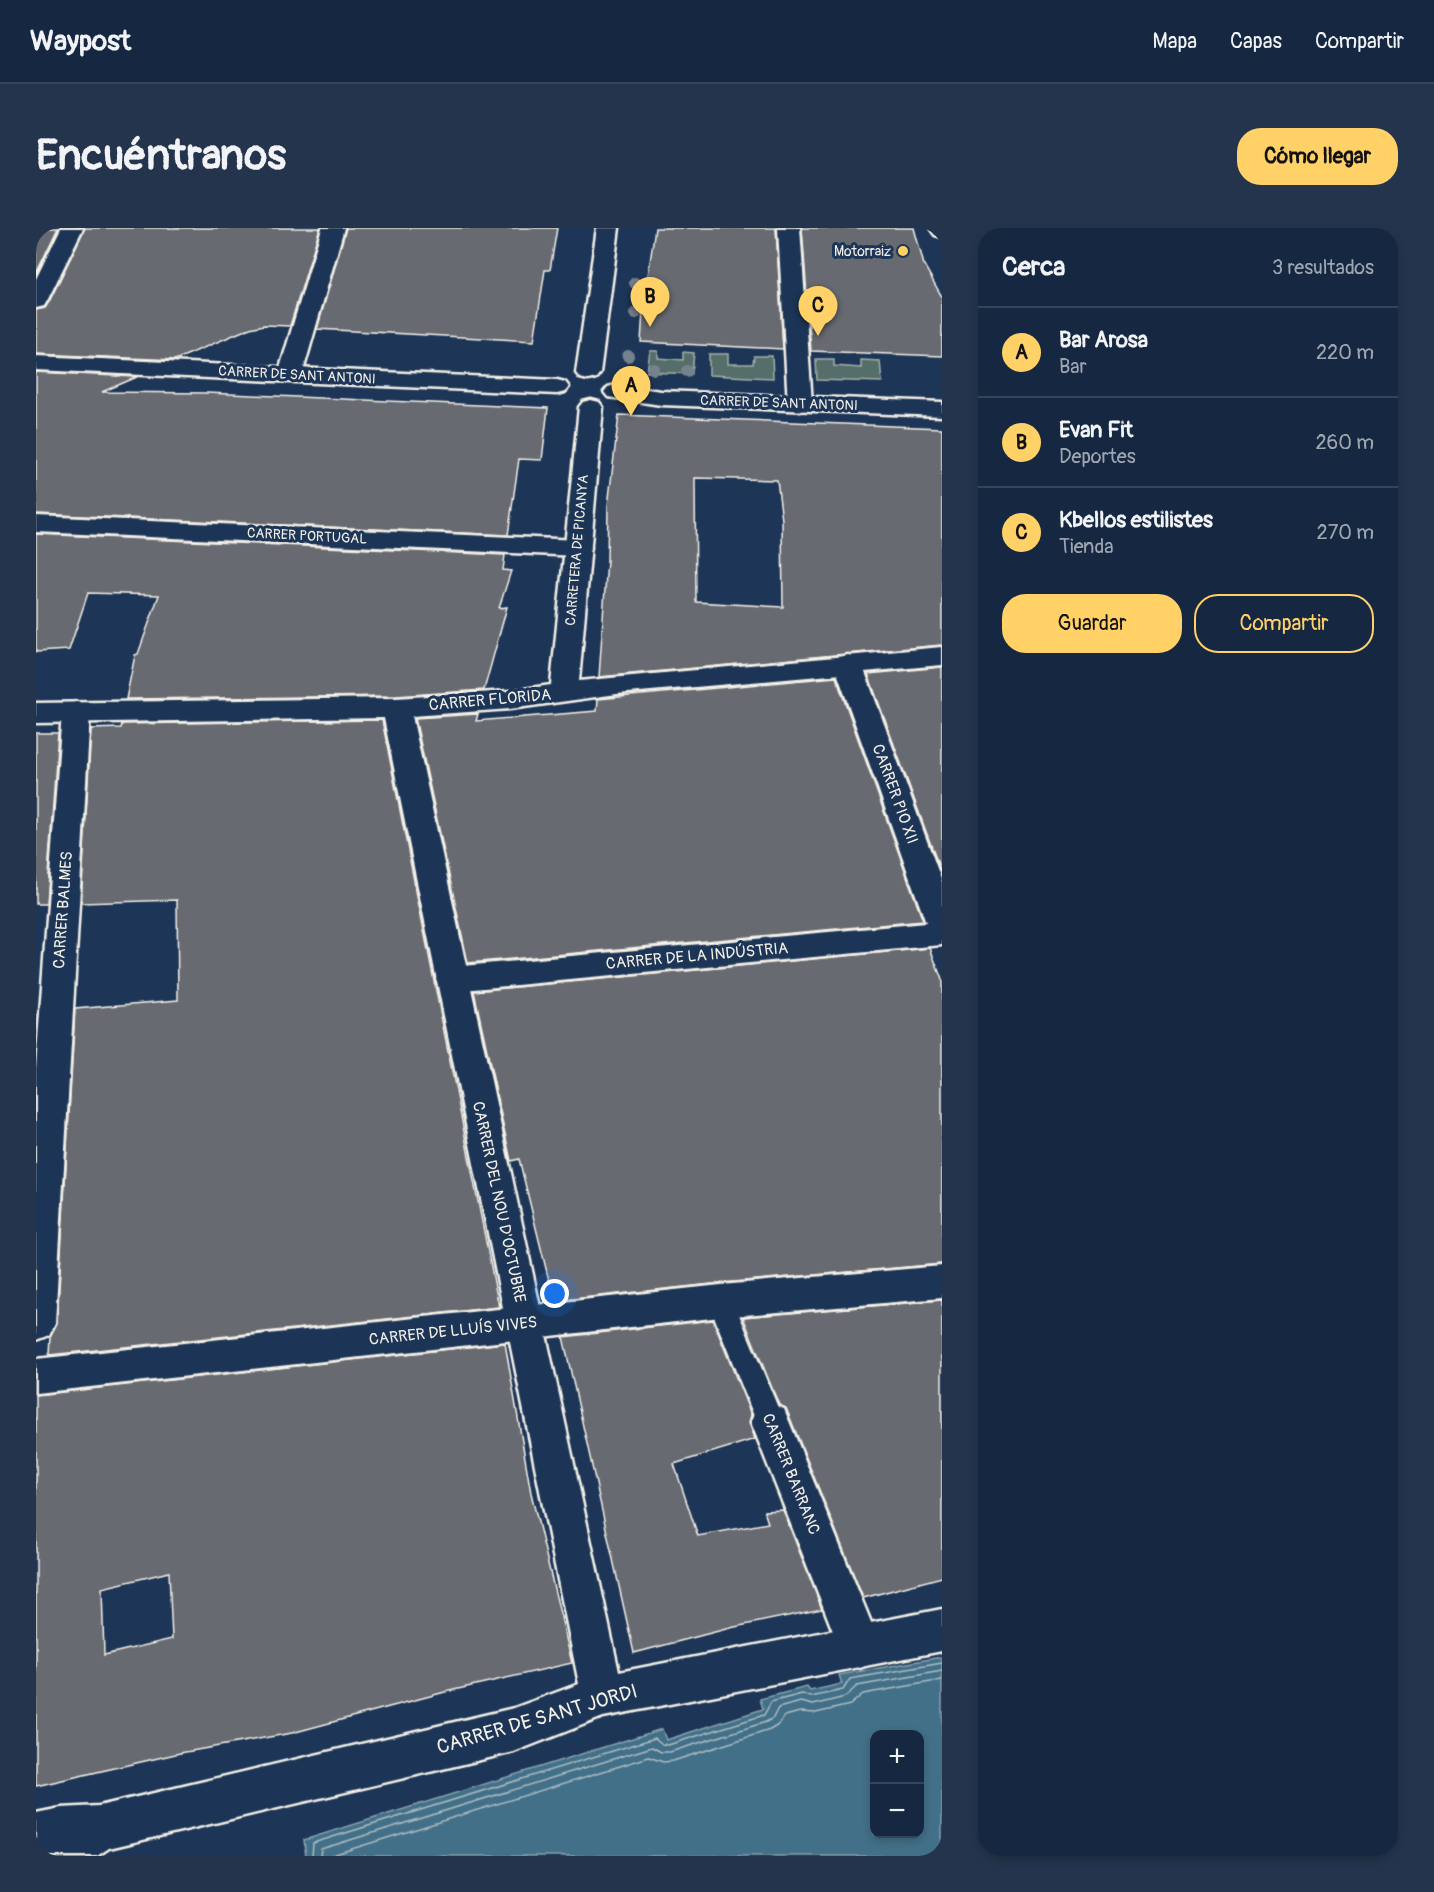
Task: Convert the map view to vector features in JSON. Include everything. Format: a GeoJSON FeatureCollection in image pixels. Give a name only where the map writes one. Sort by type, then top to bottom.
{"type":"FeatureCollection","features":[{"type":"Feature","properties":{"kind":"street"},"geometry":{"type":"LineString","coordinates":[[36,302],[72,228]]}},
{"type":"Feature","properties":{"kind":"street"},"geometry":{"type":"LineString","coordinates":[[290,375],[333,228]]}},
{"type":"Feature","properties":{"kind":"street"},"geometry":{"type":"LineString","coordinates":[[588,373],[609,228]]}},
{"type":"Feature","properties":{"kind":"street"},"geometry":{"type":"LineString","coordinates":[[789,228],[800,404]]}},
{"type":"Feature","properties":{"kind":"street","name":"CARRER DE SANT ANTONI"},"geometry":{"type":"LineString","coordinates":[[36,363],[557,387]]}},
{"type":"Feature","properties":{"kind":"street"},"geometry":{"type":"LineString","coordinates":[[588,373],[605,377],[615,386],[616,392],[605,403],[591,407],[566,401],[561,397],[557,387],[564,378],[588,373]]}},
{"type":"Feature","properties":{"kind":"street","name":"CARRER DE SANT ANTONI"},"geometry":{"type":"LineString","coordinates":[[616,392],[661,398],[942,409]]}},
{"type":"Feature","properties":{"kind":"street","name":"CARRETERA DE PICANYA"},"geometry":{"type":"LineString","coordinates":[[564,694],[591,407]]}},
{"type":"Feature","properties":{"kind":"street","name":"CARRER PORTUGAL"},"geometry":{"type":"LineString","coordinates":[[36,524],[578,548]]}},
{"type":"Feature","properties":{"kind":"street","name":"CARRER FLORIDA"},"geometry":{"type":"LineString","coordinates":[[36,713],[396,708],[510,700],[617,685],[942,656]]}},
{"type":"Feature","properties":{"kind":"street","name":"CARRER PIO XII"},"geometry":{"type":"LineString","coordinates":[[848,664],[942,924]]}},
{"type":"Feature","properties":{"kind":"street","name":"CARRER DEL NOU D'OCTUBRE"},"geometry":{"type":"LineString","coordinates":[[396,708],[603,1696]]}},
{"type":"Feature","properties":{"kind":"street","name":"CARRER BALMES"},"geometry":{"type":"LineString","coordinates":[[36,1323],[75,712]]}},
{"type":"Feature","properties":{"kind":"street","name":"CARRER DE LA INDÚSTRIA"},"geometry":{"type":"LineString","coordinates":[[452,979],[942,933]]}},
{"type":"Feature","properties":{"kind":"street","name":"CARRER DE LLUÍS VIVES"},"geometry":{"type":"LineString","coordinates":[[36,1376],[721,1301],[942,1282]]}},
{"type":"Feature","properties":{"kind":"street","name":"CARRER BARRANC"},"geometry":{"type":"LineString","coordinates":[[770,1422],[860,1647]]}},
{"type":"Feature","properties":{"kind":"street","name":"CARRER DE SANT JORDI"},"geometry":{"type":"LineString","coordinates":[[36,1835],[61,1830],[99,1828],[514,1730],[603,1696],[942,1630]]}},
{"type":"Feature","properties":{"kind":"street","name":"CARRER DE SANT JORDI"},"geometry":{"type":"LineString","coordinates":[[58,1856],[99,1828]]}},
{"type":"Feature","properties":{"kind":"lane","name":"CARRER BARRANC"},"geometry":{"type":"LineString","coordinates":[[721,1301],[770,1422]]}},
{"type":"Feature","properties":{"kind":"green space"},"geometry":{"type":"Polygon","coordinates":[[[650,351],[658,351],[658,358],[683,360],[683,352],[694,353],[692,374],[647,372],[650,351]]]}},
{"type":"Feature","properties":{"kind":"green space"},"geometry":{"type":"Polygon","coordinates":[[[709,354],[728,354],[728,364],[753,364],[754,356],[772,356],[773,378],[709,375],[709,354]]]}},
{"type":"Feature","properties":{"kind":"green space"},"geometry":{"type":"Polygon","coordinates":[[[816,359],[834,359],[834,366],[861,368],[861,360],[880,361],[882,382],[817,380],[816,359]]]}},
{"type":"Feature","properties":{"kind":"water"},"geometry":{"type":"Polygon","coordinates":[[[942,1657],[942,1856],[306,1856],[304,1840],[662,1729],[666,1740],[763,1709],[760,1699],[807,1687],[810,1691],[842,1684],[839,1675],[942,1657]]]}},
{"type":"Feature","properties":{"kind":"building"},"geometry":{"type":"Polygon","coordinates":[[[36,228],[58,228],[36,274],[36,228]]]}},
{"type":"Feature","properties":{"kind":"building"},"geometry":{"type":"Polygon","coordinates":[[[85,228],[320,228],[290,326],[264,325],[250,328],[175,360],[36,354],[36,310],[45,308],[49,302],[85,228]]]}},
{"type":"Feature","properties":{"kind":"building"},"geometry":{"type":"Polygon","coordinates":[[[346,228],[557,228],[550,270],[545,270],[534,341],[317,329],[346,228]]]}},
{"type":"Feature","properties":{"kind":"building"},"geometry":{"type":"Polygon","coordinates":[[[655,228],[776,228],[783,349],[641,342],[643,310],[655,228]]]}},
{"type":"Feature","properties":{"kind":"building"},"geometry":{"type":"Polygon","coordinates":[[[802,228],[914,228],[924,265],[942,297],[942,356],[811,351],[802,228]]]}},
{"type":"Feature","properties":{"kind":"building"},"geometry":{"type":"Polygon","coordinates":[[[36,372],[137,377],[102,392],[207,393],[548,408],[542,460],[519,459],[508,535],[36,514],[36,372]]]}},
{"type":"Feature","properties":{"kind":"building"},"geometry":{"type":"Polygon","coordinates":[[[619,415],[942,428],[942,645],[599,677],[607,560],[608,506],[619,415]],[[695,478],[696,602],[783,607],[782,520],[777,480],[695,478]]]}},
{"type":"Feature","properties":{"kind":"building"},"geometry":{"type":"Polygon","coordinates":[[[36,534],[505,555],[503,570],[511,571],[499,608],[507,607],[484,690],[396,696],[126,699],[135,655],[138,654],[159,595],[88,593],[69,650],[36,652],[36,534]]]}},
{"type":"Feature","properties":{"kind":"building"},"geometry":{"type":"Polygon","coordinates":[[[942,667],[942,875],[868,674],[942,667]]]}},
{"type":"Feature","properties":{"kind":"building"},"geometry":{"type":"Polygon","coordinates":[[[836,677],[923,921],[468,963],[415,718],[478,714],[476,721],[597,711],[598,699],[836,677]]]}},
{"type":"Feature","properties":{"kind":"building"},"geometry":{"type":"Polygon","coordinates":[[[382,720],[499,1307],[49,1355],[50,1336],[57,1323],[75,1009],[178,1000],[177,900],[81,903],[91,729],[121,728],[122,724],[382,720]]]}},
{"type":"Feature","properties":{"kind":"building"},"geometry":{"type":"Polygon","coordinates":[[[36,733],[58,733],[46,904],[36,904],[36,733]]]}},
{"type":"Feature","properties":{"kind":"building"},"geometry":{"type":"Polygon","coordinates":[[[930,948],[942,980],[942,1264],[721,1283],[554,1301],[519,1159],[511,1161],[474,991],[930,948]]]}},
{"type":"Feature","properties":{"kind":"building"},"geometry":{"type":"Polygon","coordinates":[[[942,1300],[942,1577],[863,1598],[786,1408],[779,1405],[743,1317],[942,1300]]]}},
{"type":"Feature","properties":{"kind":"building"},"geometry":{"type":"Polygon","coordinates":[[[713,1320],[751,1415],[749,1423],[755,1439],[674,1464],[698,1536],[768,1523],[764,1511],[783,1510],[822,1609],[730,1628],[634,1653],[563,1337],[713,1320]]]}},
{"type":"Feature","properties":{"kind":"building"},"geometry":{"type":"Polygon","coordinates":[[[505,1343],[531,1493],[572,1663],[445,1692],[292,1733],[180,1753],[36,1786],[36,1395],[505,1343]],[[169,1572],[102,1588],[104,1655],[172,1639],[169,1572]]]}},
{"type":"Feature","properties":{"kind":"place","name":"Motorraiz"},"geometry":{"type":"Point","coordinates":[903,251]}},
{"type":"Feature","properties":{"kind":"place","name":"Evan Fit"},"geometry":{"type":"Point","coordinates":[650,327]}},
{"type":"Feature","properties":{"kind":"place","name":"Kbellos estilistes"},"geometry":{"type":"Point","coordinates":[818,336]}},
{"type":"Feature","properties":{"kind":"place","name":"Bar Arosa"},"geometry":{"type":"Point","coordinates":[631,416]}}]}
